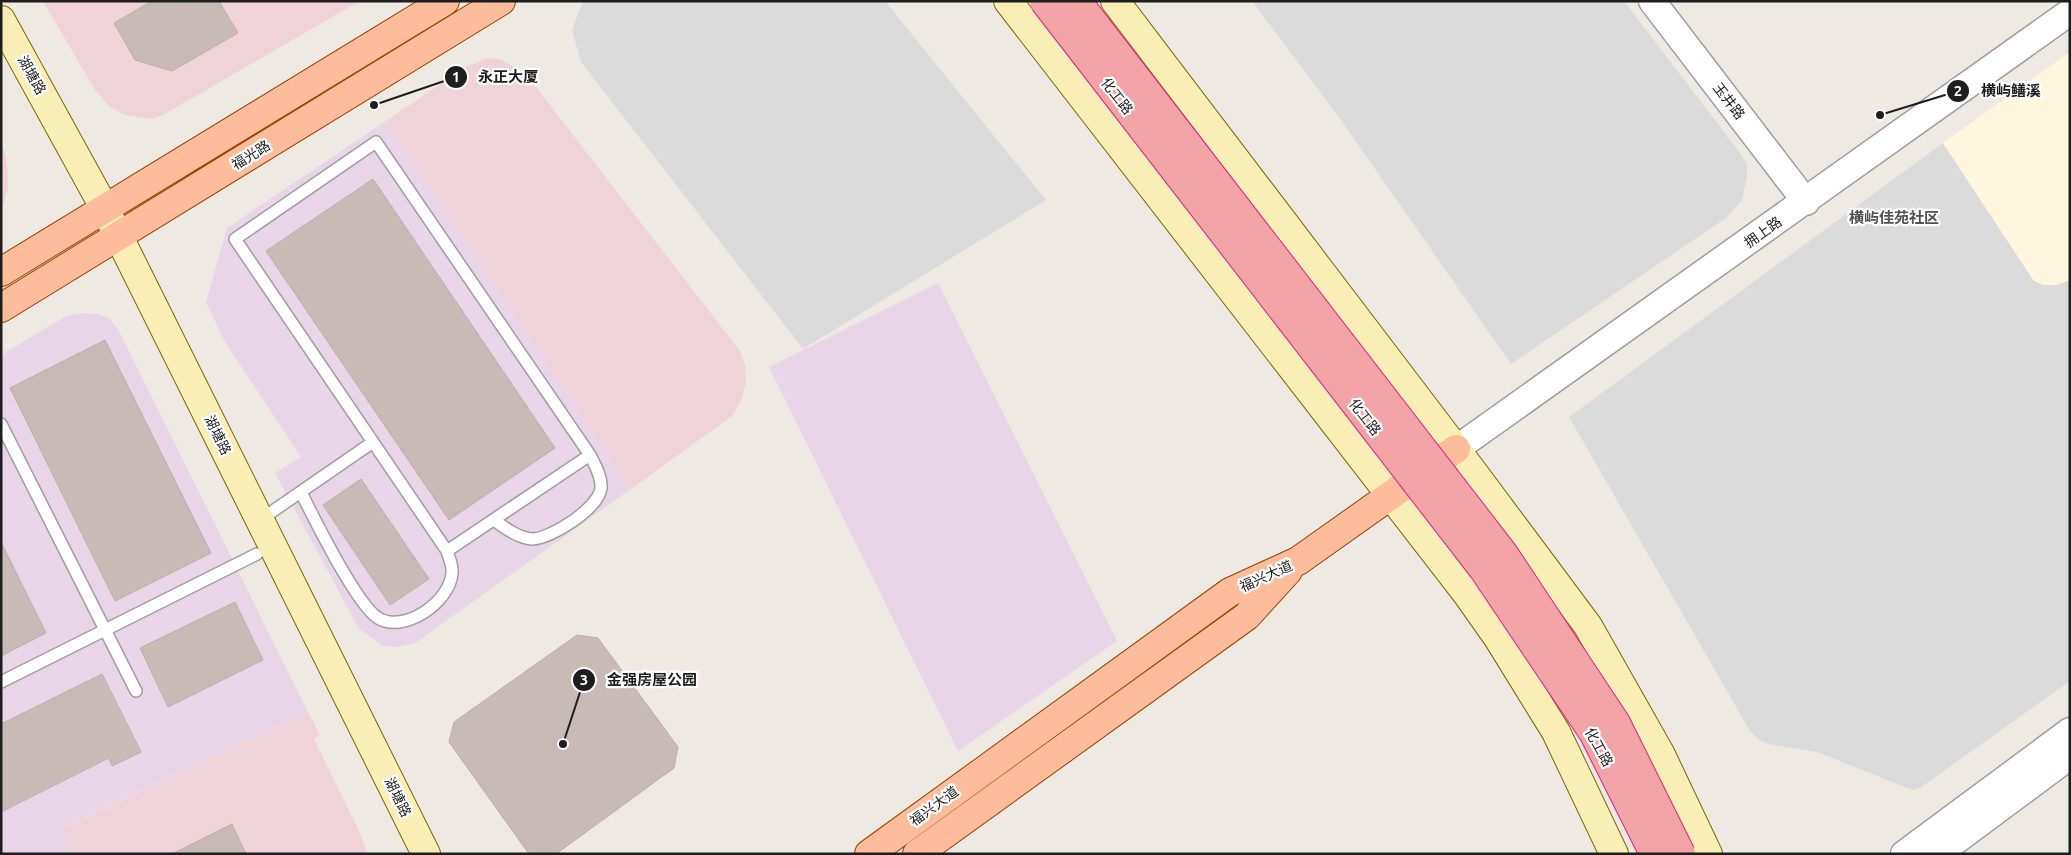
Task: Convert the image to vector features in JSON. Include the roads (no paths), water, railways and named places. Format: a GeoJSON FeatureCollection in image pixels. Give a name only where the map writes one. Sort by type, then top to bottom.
{"type":"FeatureCollection","features":[{"type":"Feature","properties":{"kind":"highway","name":"化工路"},"geometry":{"type":"LineString","coordinates":[[1044,1],[1482,569],[1594,734],[1654,854]]}},
{"type":"Feature","properties":{"kind":"highway","name":"化工路"},"geometry":{"type":"LineString","coordinates":[[1077,1],[1504,554],[1616,723],[1681,854]]}},
{"type":"Feature","properties":{"kind":"main road"},"geometry":{"type":"LineString","coordinates":[[1,272],[445,1]]}},
{"type":"Feature","properties":{"kind":"main road","name":"福光路"},"geometry":{"type":"LineString","coordinates":[[1,308],[501,1]]}},
{"type":"Feature","properties":{"kind":"main road"},"geometry":{"type":"LineString","coordinates":[[1008,1],[1451,572],[1516,666],[1556,732],[1614,854]]}},
{"type":"Feature","properties":{"kind":"main road"},"geometry":{"type":"LineString","coordinates":[[1115,1],[1456,449],[1588,626],[1661,755],[1708,854]]}},
{"type":"Feature","properties":{"kind":"main road","name":"湖塘路"},"geometry":{"type":"LineString","coordinates":[[1,20],[97,214],[260,520],[426,854]]}},
{"type":"Feature","properties":{"kind":"main road","name":"湖塘路"},"geometry":{"type":"LineString","coordinates":[[1,54],[97,214]]}},
{"type":"Feature","properties":{"kind":"main road","name":"湖塘路"},"geometry":{"type":"LineString","coordinates":[[111,241],[257,554],[406,854]]}},
{"type":"Feature","properties":{"kind":"main road"},"geometry":{"type":"LineString","coordinates":[[1298,561],[1456,449]]}},
{"type":"Feature","properties":{"kind":"main road","name":"福兴大道"},"geometry":{"type":"LineString","coordinates":[[869,854],[1230,592],[1298,561]]}},
{"type":"Feature","properties":{"kind":"main road","name":"福兴大道"},"geometry":{"type":"LineString","coordinates":[[918,854],[1247,616],[1298,561]]}},
{"type":"Feature","properties":{"kind":"street","name":"玉井路"},"geometry":{"type":"LineString","coordinates":[[1652,1],[1806,202]]}},
{"type":"Feature","properties":{"kind":"street","name":"拥上路"},"geometry":{"type":"LineString","coordinates":[[1456,449],[1806,202],[2070,12]]}},
{"type":"Feature","properties":{"kind":"street"},"geometry":{"type":"LineString","coordinates":[[1904,854],[2070,731]]}},
{"type":"Feature","properties":{"kind":"street"},"geometry":{"type":"LineString","coordinates":[[1938,854],[2070,756]]}},
{"type":"Feature","properties":{"kind":"lane"},"geometry":{"type":"LineString","coordinates":[[301,492],[320,531],[365,605],[378,618],[388,623],[407,621],[436,602],[444,593],[450,583],[452,572],[447,552],[235,239],[376,142],[590,455],[600,478],[601,489],[597,499],[588,509],[555,532],[532,539],[520,536],[494,520]]}},
{"type":"Feature","properties":{"kind":"lane"},"geometry":{"type":"LineString","coordinates":[[1,424],[136,692]]}},
{"type":"Feature","properties":{"kind":"lane"},"geometry":{"type":"LineString","coordinates":[[260,520],[373,442]]}},
{"type":"Feature","properties":{"kind":"lane"},"geometry":{"type":"LineString","coordinates":[[447,552],[590,455]]}},
{"type":"Feature","properties":{"kind":"lane"},"geometry":{"type":"LineString","coordinates":[[1,682],[257,554]]}},
{"type":"Feature","properties":{"kind":"place","name":"永正大厦"},"geometry":{"type":"Point","coordinates":[374,105]}},
{"type":"Feature","properties":{"kind":"place","name":"横屿鳝溪"},"geometry":{"type":"Point","coordinates":[1880,115]}},
{"type":"Feature","properties":{"kind":"place","name":"金强房屋公园"},"geometry":{"type":"Point","coordinates":[563,744]}},
{"type":"Feature","properties":{"kind":"district","name":"横屿佳苑社区"},"geometry":{"type":"Point","coordinates":[1894,217]}}]}
